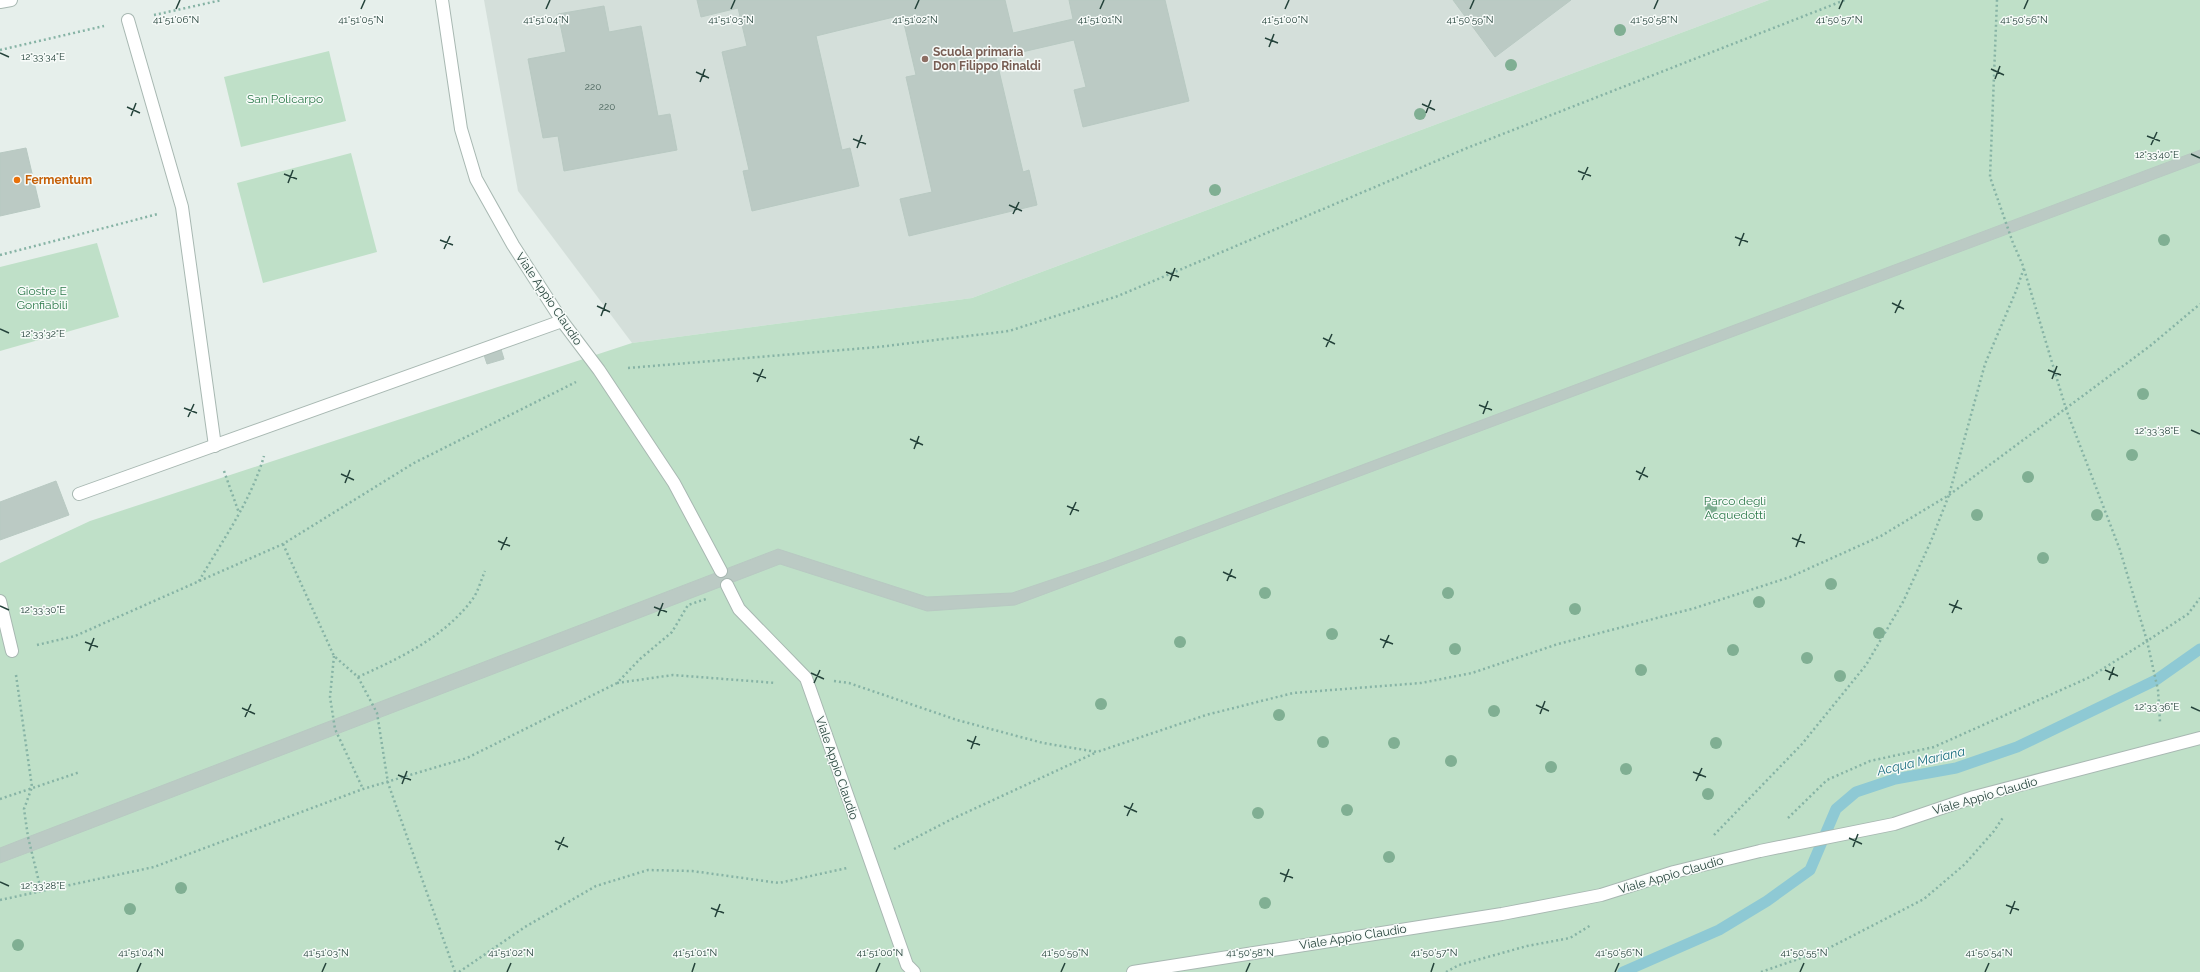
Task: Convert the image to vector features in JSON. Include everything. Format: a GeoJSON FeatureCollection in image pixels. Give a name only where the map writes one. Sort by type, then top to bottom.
{"type":"FeatureCollection","features":[{"type":"Feature","properties":{"kind":"street"},"geometry":{"type":"LineString","coordinates":[[0,2],[11,0]]}},
{"type":"Feature","properties":{"kind":"street","name":"Viale Appio Claudio"},"geometry":{"type":"LineString","coordinates":[[442,0],[461,129],[476,180],[504,231],[562,321],[599,370],[674,483],[721,571]]}},
{"type":"Feature","properties":{"kind":"street"},"geometry":{"type":"LineString","coordinates":[[128,20],[182,207],[215,446]]}},
{"type":"Feature","properties":{"kind":"street"},"geometry":{"type":"LineString","coordinates":[[79,494],[562,321]]}},
{"type":"Feature","properties":{"kind":"street","name":"Viale Appio Claudio"},"geometry":{"type":"LineString","coordinates":[[729,588],[739,609],[806,678],[907,965],[914,972]]}},
{"type":"Feature","properties":{"kind":"street"},"geometry":{"type":"LineString","coordinates":[[0,601],[12,651]]}},
{"type":"Feature","properties":{"kind":"street","name":"Viale Appio Claudio"},"geometry":{"type":"LineString","coordinates":[[1133,972],[1530,909],[1601,895],[1674,872],[1760,851],[1894,824],[1974,797],[2200,738]]}},
{"type":"Feature","properties":{"kind":"path"},"geometry":{"type":"LineString","coordinates":[[41,890],[28,837],[24,809],[32,787],[12,651],[75,636],[283,544],[414,463],[599,370],[878,347],[1009,331],[1118,296],[1467,148],[1845,0]]}},
{"type":"Feature","properties":{"kind":"path"},"geometry":{"type":"LineString","coordinates":[[1997,0],[1990,177],[2009,233],[2024,268],[2066,409],[2120,550],[2154,668],[2158,690],[2161,748]]}},
{"type":"Feature","properties":{"kind":"path"},"geometry":{"type":"LineString","coordinates":[[0,256],[182,207]]}},
{"type":"Feature","properties":{"kind":"path"},"geometry":{"type":"LineString","coordinates":[[1709,840],[1802,744],[1866,665],[1902,602],[1931,541],[1950,495],[1985,364],[2024,268]]}},
{"type":"Feature","properties":{"kind":"path"},"geometry":{"type":"LineString","coordinates":[[459,972],[525,927],[596,886],[648,870],[692,871],[779,883],[825,874],[870,862],[950,820],[1097,752],[1206,715],[1293,693],[1421,683],[1472,673],[1558,644],[1695,608],[1790,577],[1881,536],[1950,495],[2150,346],[2200,304]]}},
{"type":"Feature","properties":{"kind":"path"},"geometry":{"type":"LineString","coordinates":[[198,581],[239,514],[260,469],[272,425]]}},
{"type":"Feature","properties":{"kind":"path"},"geometry":{"type":"LineString","coordinates":[[215,446],[239,514]]}},
{"type":"Feature","properties":{"kind":"path"},"geometry":{"type":"LineString","coordinates":[[283,544],[334,656],[358,677],[377,713],[388,783],[455,972]]}},
{"type":"Feature","properties":{"kind":"path"},"geometry":{"type":"LineString","coordinates":[[358,677],[407,654],[442,630],[473,599],[485,572]]}},
{"type":"Feature","properties":{"kind":"path"},"geometry":{"type":"LineString","coordinates":[[616,683],[640,659],[672,632],[688,605],[729,588]]}},
{"type":"Feature","properties":{"kind":"path"},"geometry":{"type":"LineString","coordinates":[[1760,851],[1774,832],[1827,780],[1870,761],[1934,747],[2090,677],[2172,626],[2188,614],[2200,598]]}},
{"type":"Feature","properties":{"kind":"path"},"geometry":{"type":"LineString","coordinates":[[334,656],[330,697],[335,729],[363,789]]}},
{"type":"Feature","properties":{"kind":"path"},"geometry":{"type":"LineString","coordinates":[[0,900],[154,867],[363,789],[388,783],[467,758],[616,683],[673,674],[774,684],[806,678],[849,683],[964,722],[1043,743],[1097,752]]}},
{"type":"Feature","properties":{"kind":"path"},"geometry":{"type":"LineString","coordinates":[[0,799],[80,772]]}},
{"type":"Feature","properties":{"kind":"path"},"geometry":{"type":"LineString","coordinates":[[1761,972],[1827,949],[1924,899],[1965,864],[1985,842],[1994,831],[2024,784]]}},
{"type":"Feature","properties":{"kind":"shaded area"},"geometry":{"type":"Polygon","coordinates":[[[484,0],[1769,0],[972,298],[632,343],[518,191],[484,0]]]}},
{"type":"Feature","properties":{"kind":"green space","name":"Parco degli Acquedotti"},"geometry":{"type":"Polygon","coordinates":[[[1769,0],[2200,0],[2200,972],[0,972],[0,563],[90,521],[632,343],[972,298],[1769,0]]]}},
{"type":"Feature","properties":{"kind":"green space","name":"San Policarpo"},"geometry":{"type":"Polygon","coordinates":[[[329,51],[346,121],[241,147],[224,77],[329,51]]]}},
{"type":"Feature","properties":{"kind":"green space"},"geometry":{"type":"Polygon","coordinates":[[[351,153],[377,252],[263,283],[237,183],[351,153]]]}},
{"type":"Feature","properties":{"kind":"green space","name":"Giostre E Gonfiabili"},"geometry":{"type":"Polygon","coordinates":[[[97,243],[119,317],[0,351],[0,267],[97,243]]]}},
{"type":"Feature","properties":{"kind":"building"},"geometry":{"type":"Polygon","coordinates":[[[697,0],[1005,0],[1013,33],[1073,19],[1069,0],[1165,0],[1189,101],[1083,127],[1074,90],[1086,87],[1074,40],[996,58],[1023,172],[1029,170],[1037,205],[909,236],[900,199],[932,192],[906,77],[916,75],[902,15],[816,36],[842,150],[850,148],[859,186],[752,211],[743,171],[749,170],[722,52],[747,46],[738,8],[701,17],[697,0]]]}},
{"type":"Feature","properties":{"kind":"building"},"geometry":{"type":"Polygon","coordinates":[[[1453,0],[1571,0],[1495,57],[1453,0]]]}},
{"type":"Feature","properties":{"kind":"building"},"geometry":{"type":"Polygon","coordinates":[[[604,6],[609,32],[641,26],[658,116],[670,114],[677,150],[564,171],[558,136],[543,138],[528,59],[566,52],[558,14],[604,6]]]}},
{"type":"Feature","properties":{"kind":"building","name":"Fermentum"},"geometry":{"type":"Polygon","coordinates":[[[26,148],[40,207],[0,216],[0,153],[26,148]]]}},
{"type":"Feature","properties":{"kind":"building"},"geometry":{"type":"Polygon","coordinates":[[[2200,150],[2200,162],[1015,605],[927,611],[780,564],[32,851],[28,837],[778,549],[927,597],[1012,593],[1104,562],[2200,150]]]}},
{"type":"Feature","properties":{"kind":"building"},"geometry":{"type":"Polygon","coordinates":[[[500,346],[504,359],[487,364],[483,352],[500,346]]]}},
{"type":"Feature","properties":{"kind":"building"},"geometry":{"type":"Polygon","coordinates":[[[56,481],[69,515],[0,540],[0,502],[56,481]]]}},
{"type":"Feature","properties":{"kind":"building"},"geometry":{"type":"Polygon","coordinates":[[[28,837],[32,851],[0,863],[0,848],[28,837]]]}},
{"type":"Feature","properties":{"kind":"waterway","name":"Acqua Mariana"},"geometry":{"type":"LineString","coordinates":[[1623,972],[1719,930],[1767,901],[1810,870],[1836,809],[1856,792],[1895,779],[1956,768],[2017,747],[2156,680],[2200,649]]}},
{"type":"Feature","properties":{"kind":"place","name":"Scuola primaria Don Filippo Rinaldi"},"geometry":{"type":"Point","coordinates":[925,59]}},
{"type":"Feature","properties":{"kind":"place","name":"Fermentum"},"geometry":{"type":"Point","coordinates":[17,180]}}]}
